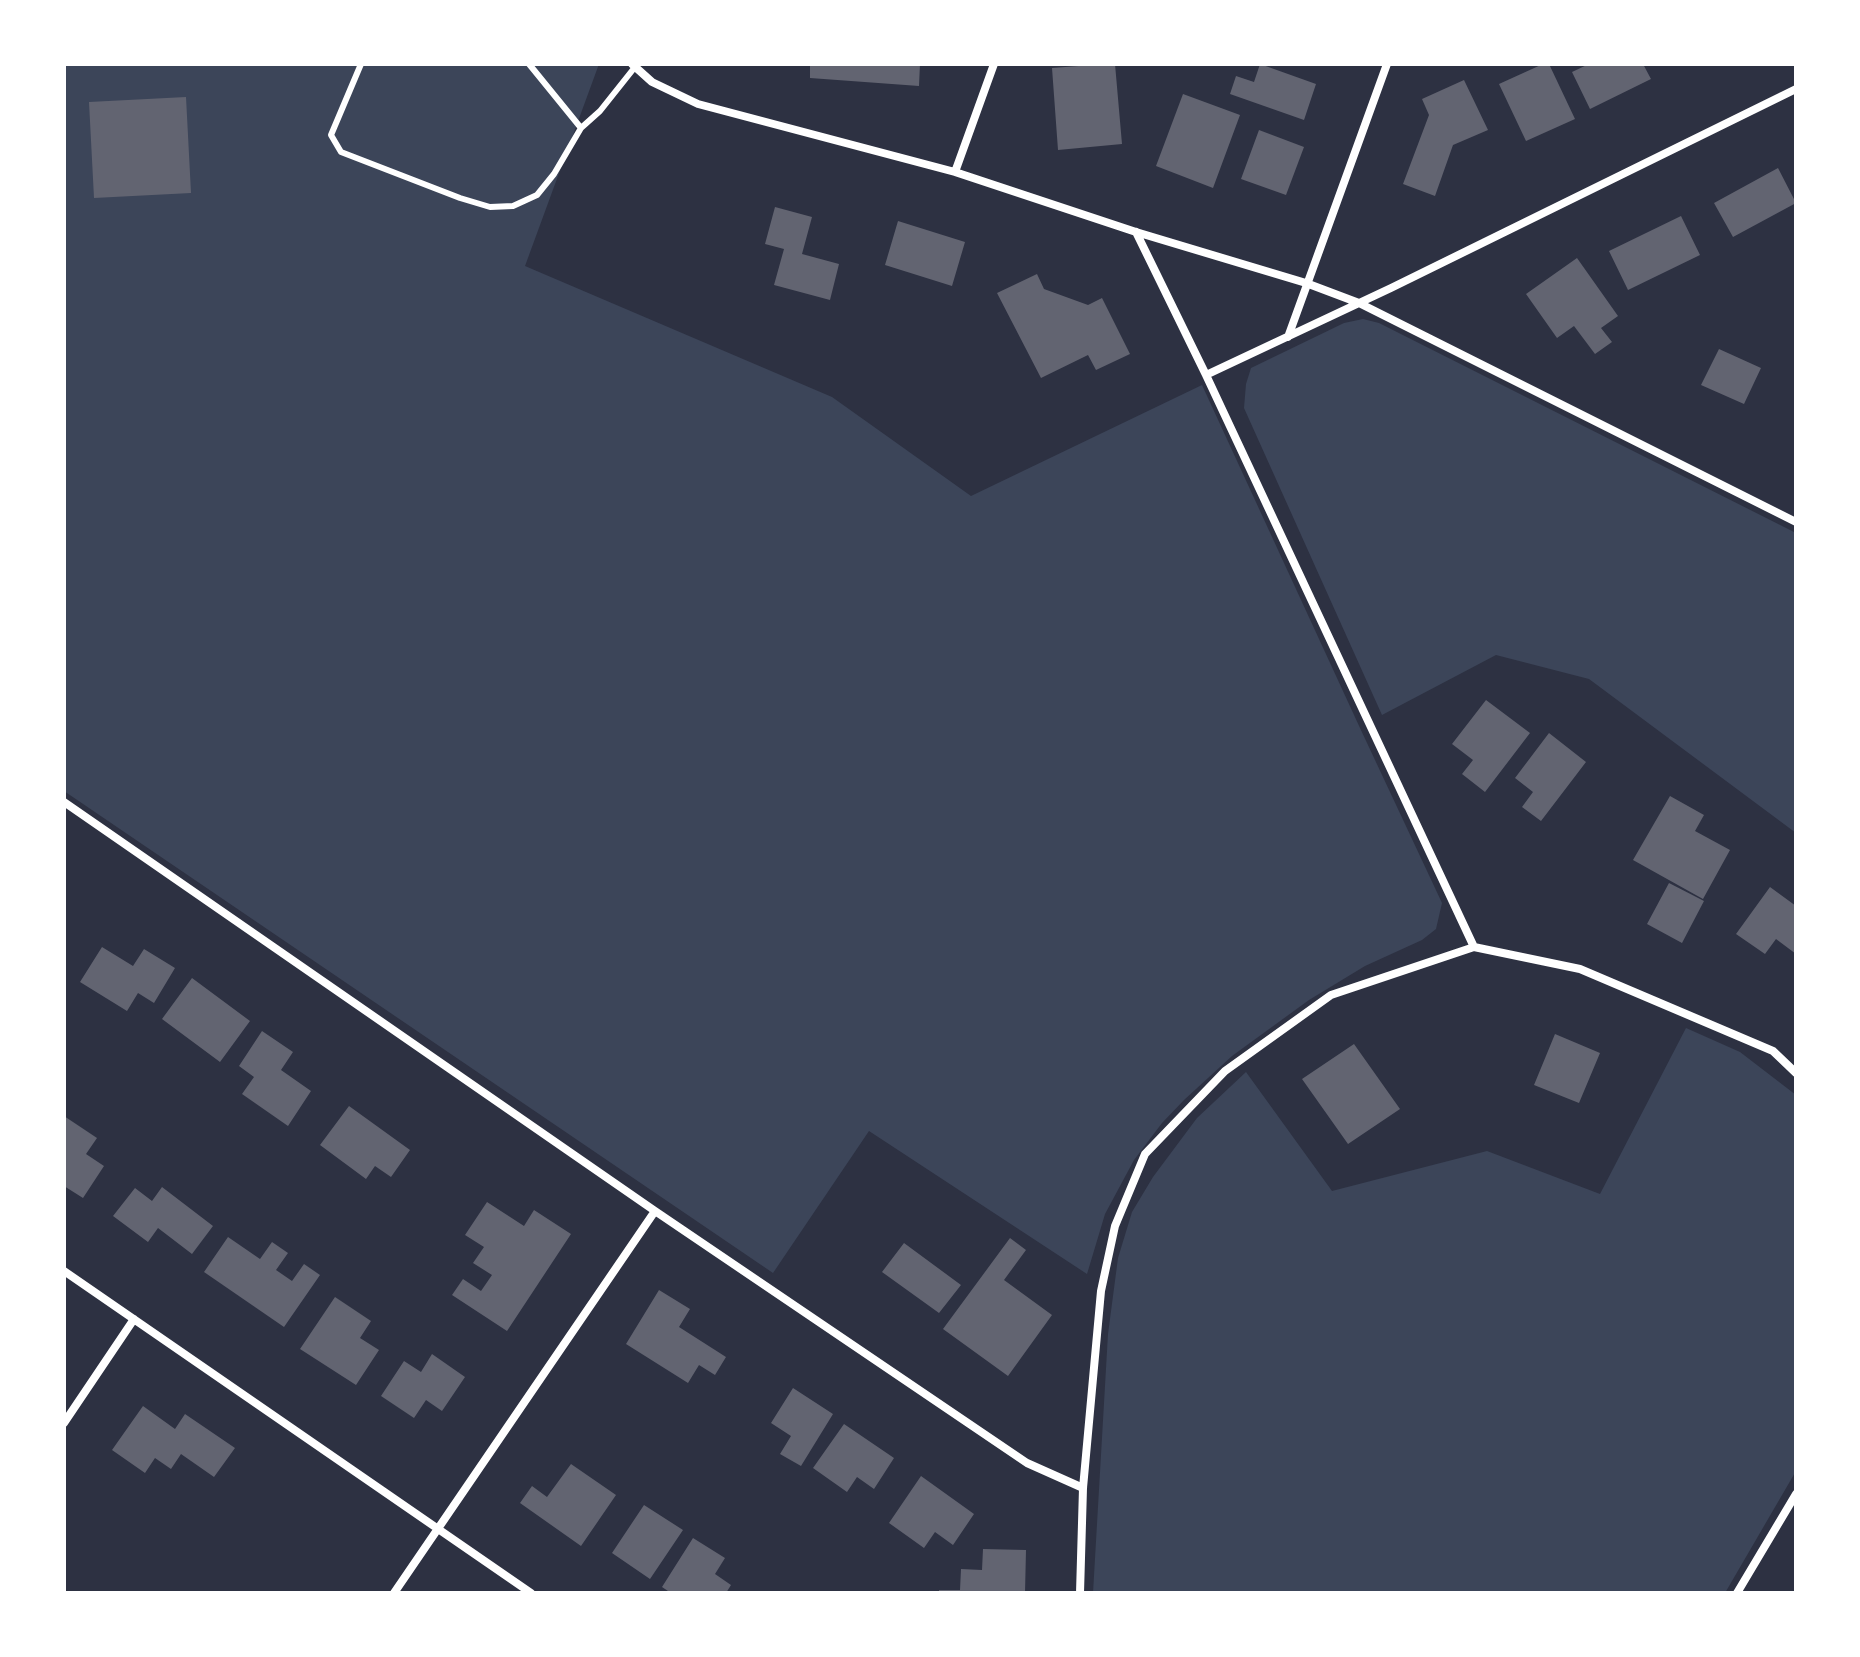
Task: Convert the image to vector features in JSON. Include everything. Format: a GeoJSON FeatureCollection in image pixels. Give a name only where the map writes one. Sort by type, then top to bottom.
{"type":"FeatureCollection","features":[{"type":"Feature","properties":{"kind":"street"},"geometry":{"type":"LineString","coordinates":[[955,172],[994,64]]}},
{"type":"Feature","properties":{"kind":"street"},"geometry":{"type":"LineString","coordinates":[[1288,337],[1387,64]]}},
{"type":"Feature","properties":{"kind":"street"},"geometry":{"type":"LineString","coordinates":[[633,66],[652,82],[698,104],[955,172],[1136,232],[1306,283],[1359,303],[1796,522]]}},
{"type":"Feature","properties":{"kind":"street"},"geometry":{"type":"LineString","coordinates":[[1206,375],[1796,89]]}},
{"type":"Feature","properties":{"kind":"street"},"geometry":{"type":"LineString","coordinates":[[1136,232],[1474,947]]}},
{"type":"Feature","properties":{"kind":"street"},"geometry":{"type":"LineString","coordinates":[[64,802],[655,1211],[1027,1463],[1083,1488]]}},
{"type":"Feature","properties":{"kind":"street"},"geometry":{"type":"LineString","coordinates":[[1080,1593],[1083,1488],[1101,1291],[1115,1226],[1145,1154],[1225,1071],[1331,995],[1474,947],[1580,969],[1773,1051],[1796,1073]]}},
{"type":"Feature","properties":{"kind":"street"},"geometry":{"type":"LineString","coordinates":[[394,1593],[655,1211]]}},
{"type":"Feature","properties":{"kind":"street"},"geometry":{"type":"LineString","coordinates":[[64,1271],[531,1593]]}},
{"type":"Feature","properties":{"kind":"street"},"geometry":{"type":"LineString","coordinates":[[64,1423],[134,1319]]}},
{"type":"Feature","properties":{"kind":"street"},"geometry":{"type":"LineString","coordinates":[[1737,1593],[1796,1494]]}},
{"type":"Feature","properties":{"kind":"lane"},"geometry":{"type":"LineString","coordinates":[[361,64],[331,135],[341,152],[490,207],[513,206],[537,195],[554,174],[581,128],[600,111],[633,66]]}},
{"type":"Feature","properties":{"kind":"lane"},"geometry":{"type":"LineString","coordinates":[[529,64],[581,128]]}},
{"type":"Feature","properties":{"kind":"shaded area"},"geometry":{"type":"Polygon","coordinates":[[[64,64],[599,64],[525,266],[832,397],[971,496],[1202,385],[1442,903],[1436,929],[1422,940],[1365,966],[1309,1000],[1232,1056],[1184,1100],[1134,1160],[1105,1214],[1087,1274],[869,1131],[773,1273],[64,791],[64,64]]]}},
{"type":"Feature","properties":{"kind":"shaded area"},"geometry":{"type":"Polygon","coordinates":[[[1363,319],[1379,323],[1796,533],[1796,833],[1589,679],[1496,655],[1382,715],[1244,408],[1251,368],[1344,323],[1363,319]]]}},
{"type":"Feature","properties":{"kind":"shaded area"},"geometry":{"type":"Polygon","coordinates":[[[1686,1028],[1740,1052],[1796,1095],[1796,1471],[1725,1593],[1093,1593],[1108,1334],[1118,1258],[1132,1212],[1153,1177],[1197,1118],[1246,1072],[1332,1191],[1487,1151],[1600,1194],[1686,1028]]]}},
{"type":"Feature","properties":{"kind":"building"},"geometry":{"type":"Polygon","coordinates":[[[810,64],[920,64],[919,86],[810,78],[810,64]]]}},
{"type":"Feature","properties":{"kind":"building"},"geometry":{"type":"Polygon","coordinates":[[[1115,64],[1122,144],[1058,150],[1052,68],[1115,64]]]}},
{"type":"Feature","properties":{"kind":"building"},"geometry":{"type":"Polygon","coordinates":[[[1260,64],[1316,84],[1304,120],[1230,94],[1236,76],[1254,82],[1260,64]]]}},
{"type":"Feature","properties":{"kind":"building"},"geometry":{"type":"Polygon","coordinates":[[[1549,64],[1575,119],[1526,141],[1499,84],[1549,64]]]}},
{"type":"Feature","properties":{"kind":"building"},"geometry":{"type":"Polygon","coordinates":[[[1589,64],[1643,64],[1651,79],[1590,109],[1572,72],[1589,64]]]}},
{"type":"Feature","properties":{"kind":"building"},"geometry":{"type":"Polygon","coordinates":[[[1464,80],[1488,130],[1453,145],[1435,196],[1403,184],[1429,115],[1422,99],[1464,80]]]}},
{"type":"Feature","properties":{"kind":"building"},"geometry":{"type":"Polygon","coordinates":[[[1183,94],[1240,115],[1213,188],[1156,166],[1183,94]]]}},
{"type":"Feature","properties":{"kind":"building"},"geometry":{"type":"Polygon","coordinates":[[[186,97],[191,193],[94,198],[89,102],[186,97]]]}},
{"type":"Feature","properties":{"kind":"building"},"geometry":{"type":"Polygon","coordinates":[[[1259,130],[1304,147],[1286,195],[1241,179],[1259,130]]]}},
{"type":"Feature","properties":{"kind":"building"},"geometry":{"type":"Polygon","coordinates":[[[1778,168],[1796,203],[1733,237],[1714,203],[1778,168]]]}},
{"type":"Feature","properties":{"kind":"building"},"geometry":{"type":"Polygon","coordinates":[[[775,207],[812,217],[802,254],[839,264],[830,300],[774,285],[784,249],[765,244],[775,207]]]}},
{"type":"Feature","properties":{"kind":"building"},"geometry":{"type":"Polygon","coordinates":[[[1681,216],[1700,255],[1628,290],[1609,251],[1681,216]]]}},
{"type":"Feature","properties":{"kind":"building"},"geometry":{"type":"Polygon","coordinates":[[[898,221],[965,242],[952,286],[885,265],[898,221]]]}},
{"type":"Feature","properties":{"kind":"building"},"geometry":{"type":"Polygon","coordinates":[[[1577,258],[1618,316],[1601,328],[1612,342],[1595,354],[1574,326],[1557,338],[1526,294],[1577,258]]]}},
{"type":"Feature","properties":{"kind":"building"},"geometry":{"type":"Polygon","coordinates":[[[1037,274],[1044,289],[1088,305],[1102,298],[1130,354],[1096,370],[1088,355],[1041,378],[997,293],[1037,274]]]}},
{"type":"Feature","properties":{"kind":"building"},"geometry":{"type":"Polygon","coordinates":[[[1719,349],[1761,368],[1744,404],[1701,385],[1719,349]]]}},
{"type":"Feature","properties":{"kind":"building"},"geometry":{"type":"Polygon","coordinates":[[[1486,700],[1530,733],[1485,792],[1462,774],[1473,760],[1452,744],[1486,700]]]}},
{"type":"Feature","properties":{"kind":"building"},"geometry":{"type":"Polygon","coordinates":[[[1549,733],[1586,762],[1541,821],[1522,807],[1533,792],[1515,778],[1549,733]]]}},
{"type":"Feature","properties":{"kind":"building"},"geometry":{"type":"Polygon","coordinates":[[[1670,796],[1704,815],[1695,831],[1730,850],[1703,899],[1633,860],[1670,796]]]}},
{"type":"Feature","properties":{"kind":"building"},"geometry":{"type":"Polygon","coordinates":[[[1669,883],[1704,901],[1682,943],[1647,924],[1669,883]]]}},
{"type":"Feature","properties":{"kind":"building"},"geometry":{"type":"Polygon","coordinates":[[[1770,887],[1796,906],[1796,954],[1776,939],[1765,954],[1736,934],[1770,887]]]}},
{"type":"Feature","properties":{"kind":"building"},"geometry":{"type":"Polygon","coordinates":[[[102,947],[133,966],[144,949],[175,968],[154,1003],[138,993],[127,1011],[80,982],[102,947]]]}},
{"type":"Feature","properties":{"kind":"building"},"geometry":{"type":"Polygon","coordinates":[[[192,978],[250,1021],[220,1062],[162,1019],[192,978]]]}},
{"type":"Feature","properties":{"kind":"building"},"geometry":{"type":"Polygon","coordinates":[[[262,1031],[293,1052],[281,1070],[311,1091],[288,1126],[242,1094],[254,1077],[239,1066],[262,1031]]]}},
{"type":"Feature","properties":{"kind":"building"},"geometry":{"type":"Polygon","coordinates":[[[1555,1034],[1600,1053],[1579,1103],[1534,1085],[1555,1034]]]}},
{"type":"Feature","properties":{"kind":"building"},"geometry":{"type":"Polygon","coordinates":[[[1354,1044],[1400,1109],[1348,1144],[1302,1079],[1354,1044]]]}},
{"type":"Feature","properties":{"kind":"building"},"geometry":{"type":"Polygon","coordinates":[[[349,1106],[410,1150],[391,1177],[375,1166],[366,1179],[320,1145],[349,1106]]]}},
{"type":"Feature","properties":{"kind":"building"},"geometry":{"type":"Polygon","coordinates":[[[64,1116],[97,1138],[86,1154],[104,1166],[83,1198],[64,1186],[64,1116]]]}},
{"type":"Feature","properties":{"kind":"building"},"geometry":{"type":"Polygon","coordinates":[[[162,1187],[213,1226],[192,1254],[158,1228],[148,1242],[113,1216],[135,1188],[152,1201],[162,1187]]]}},
{"type":"Feature","properties":{"kind":"building"},"geometry":{"type":"Polygon","coordinates":[[[487,1202],[524,1226],[534,1210],[571,1234],[507,1331],[452,1295],[463,1279],[481,1291],[492,1275],[473,1263],[484,1247],[465,1235],[487,1202]]]}},
{"type":"Feature","properties":{"kind":"building"},"geometry":{"type":"Polygon","coordinates":[[[228,1237],[260,1259],[272,1242],[288,1253],[276,1270],[292,1281],[304,1264],[320,1275],[284,1327],[204,1272],[228,1237]]]}},
{"type":"Feature","properties":{"kind":"building"},"geometry":{"type":"Polygon","coordinates":[[[1010,1238],[1026,1250],[1004,1280],[1052,1315],[1008,1376],[943,1329],[1010,1238]]]}},
{"type":"Feature","properties":{"kind":"building"},"geometry":{"type":"Polygon","coordinates":[[[904,1243],[961,1285],[939,1313],[882,1272],[904,1243]]]}},
{"type":"Feature","properties":{"kind":"building"},"geometry":{"type":"Polygon","coordinates":[[[659,1290],[690,1309],[679,1327],[726,1357],[715,1375],[699,1365],[688,1383],[626,1344],[659,1290]]]}},
{"type":"Feature","properties":{"kind":"building"},"geometry":{"type":"Polygon","coordinates":[[[335,1297],[371,1321],[360,1338],[379,1350],[356,1385],[300,1349],[335,1297]]]}},
{"type":"Feature","properties":{"kind":"building"},"geometry":{"type":"Polygon","coordinates":[[[432,1354],[465,1377],[442,1411],[426,1400],[414,1418],[381,1396],[404,1361],[421,1372],[432,1354]]]}},
{"type":"Feature","properties":{"kind":"building"},"geometry":{"type":"Polygon","coordinates":[[[793,1388],[833,1414],[801,1466],[780,1454],[791,1436],[771,1423],[793,1388]]]}},
{"type":"Feature","properties":{"kind":"building"},"geometry":{"type":"Polygon","coordinates":[[[143,1406],[175,1429],[185,1414],[235,1448],[214,1477],[181,1454],[171,1469],[155,1458],[145,1473],[112,1450],[143,1406]]]}},
{"type":"Feature","properties":{"kind":"building"},"geometry":{"type":"Polygon","coordinates":[[[844,1424],[894,1458],[874,1489],[857,1477],[847,1492],[813,1468],[844,1424]]]}},
{"type":"Feature","properties":{"kind":"building"},"geometry":{"type":"Polygon","coordinates":[[[571,1464],[616,1495],[581,1546],[520,1503],[532,1486],[547,1497],[571,1464]]]}},
{"type":"Feature","properties":{"kind":"building"},"geometry":{"type":"Polygon","coordinates":[[[921,1476],[974,1514],[953,1545],[935,1532],[924,1548],[889,1523],[921,1476]]]}},
{"type":"Feature","properties":{"kind":"building"},"geometry":{"type":"Polygon","coordinates":[[[644,1505],[683,1530],[650,1579],[612,1553],[644,1505]]]}},
{"type":"Feature","properties":{"kind":"building"},"geometry":{"type":"Polygon","coordinates":[[[693,1538],[725,1558],[715,1574],[731,1585],[726,1593],[671,1593],[662,1587],[693,1538]]]}},
{"type":"Feature","properties":{"kind":"building"},"geometry":{"type":"Polygon","coordinates":[[[983,1549],[1026,1550],[1025,1593],[939,1593],[939,1590],[960,1590],[961,1569],[982,1570],[983,1549]]]}}]}
